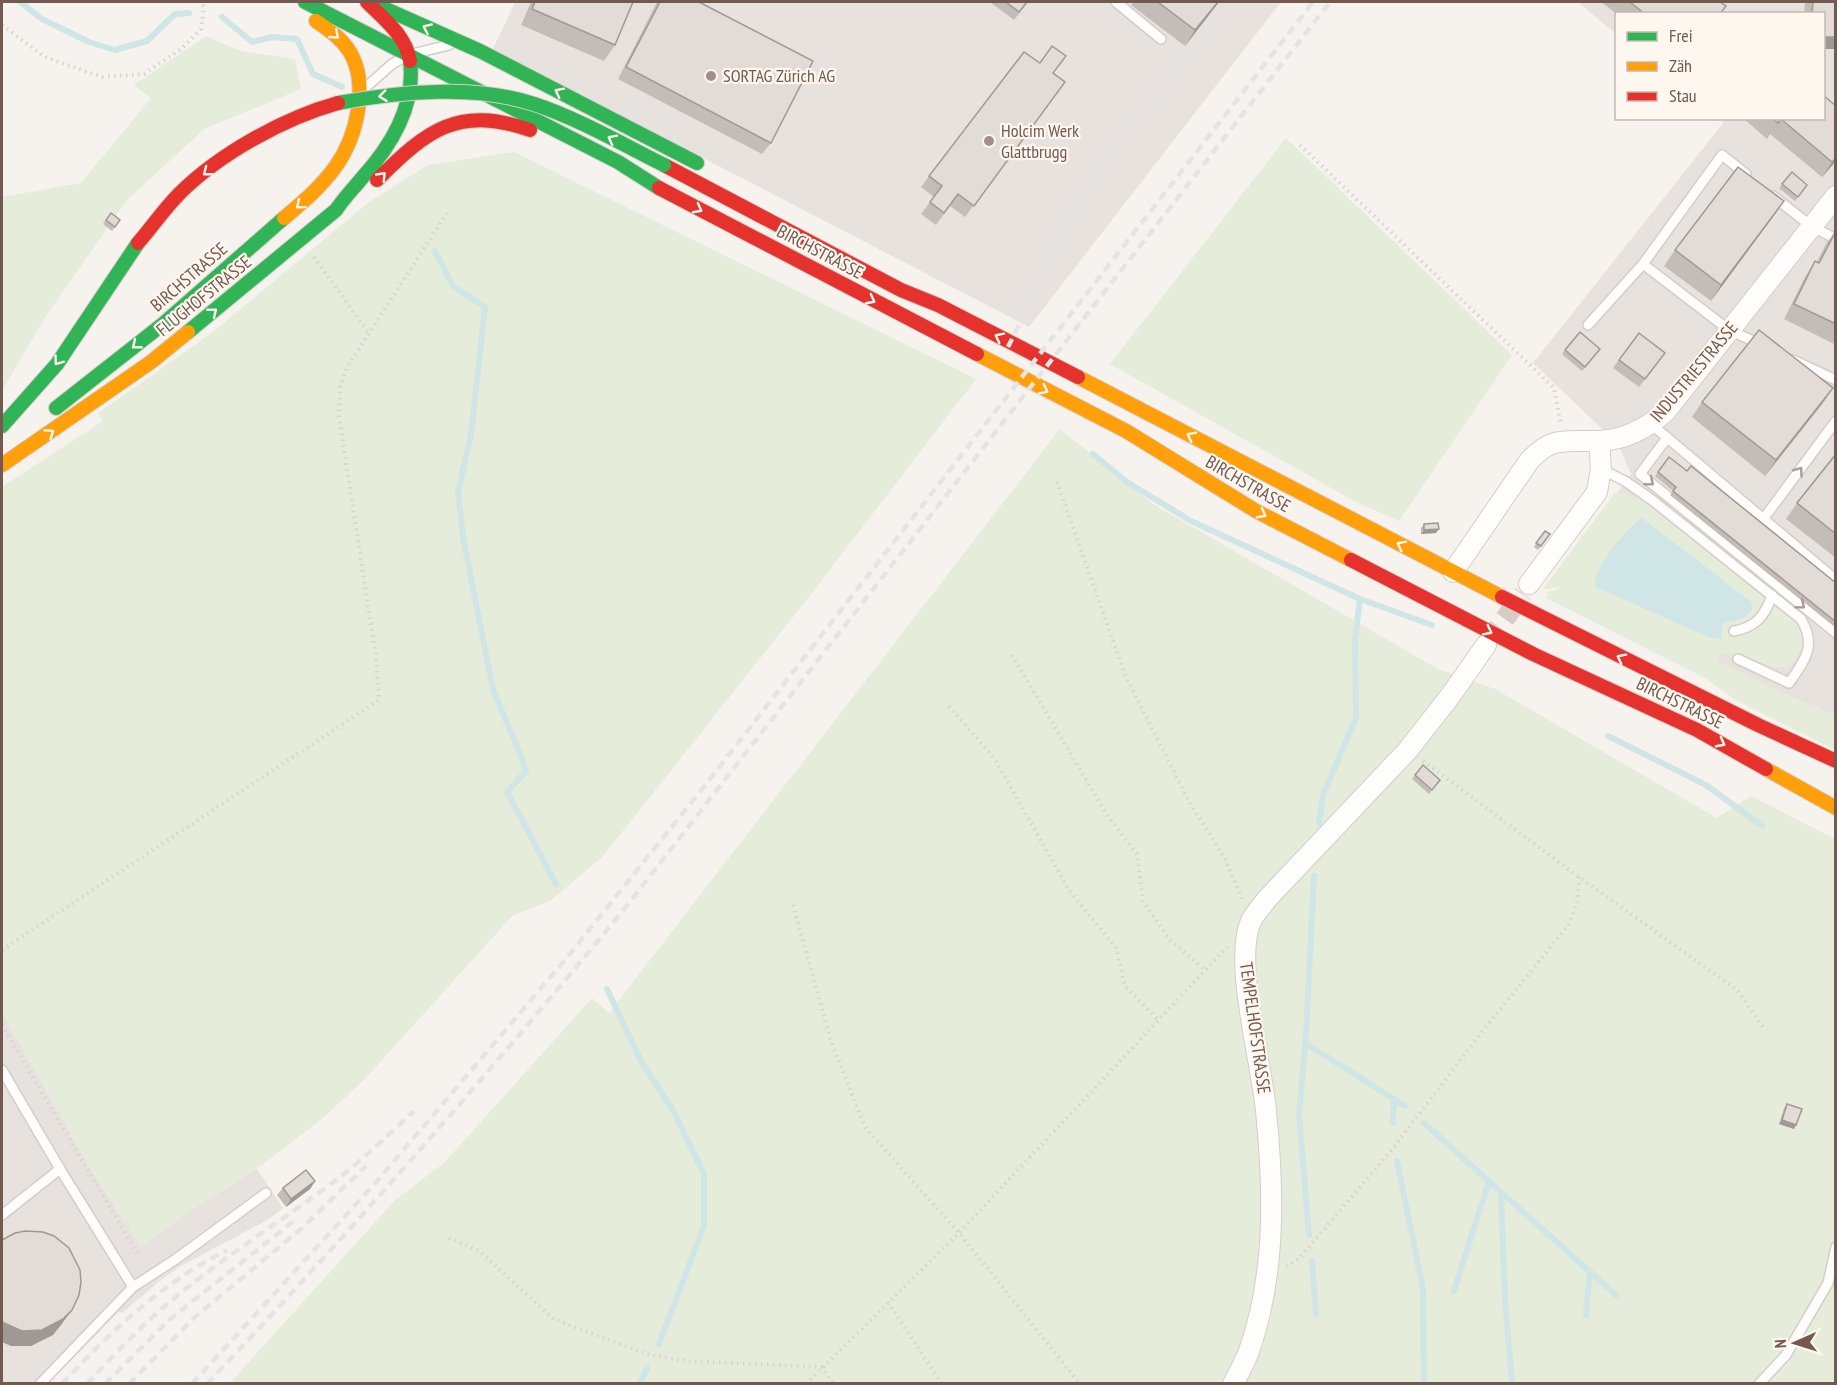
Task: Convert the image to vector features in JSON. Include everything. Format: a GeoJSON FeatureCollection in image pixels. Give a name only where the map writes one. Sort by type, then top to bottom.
{"type":"FeatureCollection","features":[{"type":"Feature","properties":{"kind":"main road"},"geometry":{"type":"LineString","coordinates":[[369,2],[461,43],[705,168]]}},
{"type":"Feature","properties":{"kind":"main road"},"geometry":{"type":"LineString","coordinates":[[336,210],[346,194],[378,158],[403,117],[411,84],[409,55],[397,31],[369,2]]}},
{"type":"Feature","properties":{"kind":"main road","name":"BIRCHSTRASSE"},"geometry":{"type":"LineString","coordinates":[[298,3],[409,55],[618,162],[647,182],[1126,431],[1256,511],[1642,668],[1836,761]]}},
{"type":"Feature","properties":{"kind":"main road","name":"BIRCHSTRASSE"},"geometry":{"type":"LineString","coordinates":[[47,414],[163,324],[312,194],[341,158],[356,121],[358,76],[343,42],[298,3]]}},
{"type":"Feature","properties":{"kind":"main road","name":"BIRCHSTRASSE"},"geometry":{"type":"LineString","coordinates":[[2,426],[57,364],[138,243],[179,194],[210,168],[240,148],[289,121],[335,104],[383,95],[436,92],[488,95],[534,104],[592,129],[901,290],[938,305],[1445,588],[1556,665],[1696,730],[1836,808]]}},
{"type":"Feature","properties":{"kind":"main road","name":"BIRCHSTRASSE"},"geometry":{"type":"LineString","coordinates":[[336,210],[356,202],[401,156],[422,139],[443,128],[471,120],[490,120],[526,128],[614,170],[647,182]]}},
{"type":"Feature","properties":{"kind":"main road","name":"FLUGHOFSTRASSE"},"geometry":{"type":"LineString","coordinates":[[2,465],[151,362],[336,210]]}},
{"type":"Feature","properties":{"kind":"main road","name":"BIRCHSTRASSE"},"geometry":{"type":"LineString","coordinates":[[866,256],[905,280],[938,305]]}},
{"type":"Feature","properties":{"kind":"street","name":"INDUSTRIESTRASSE"},"geometry":{"type":"LineString","coordinates":[[1445,588],[1529,461],[1538,451],[1564,440],[1599,441],[1626,436],[1651,424],[1665,412],[1836,196]]}},
{"type":"Feature","properties":{"kind":"street"},"geometry":{"type":"LineString","coordinates":[[1529,584],[1597,492],[1601,470],[1599,441]]}},
{"type":"Feature","properties":{"kind":"street","name":"TEMPELHOFSTRASSE"},"geometry":{"type":"LineString","coordinates":[[1233,1383],[1249,1352],[1260,1314],[1268,1275],[1271,1214],[1267,1121],[1244,952],[1251,921],[1267,899],[1408,750],[1486,645]]}},
{"type":"Feature","properties":{"kind":"lane"},"geometry":{"type":"LineString","coordinates":[[1116,2],[1161,39]]}},
{"type":"Feature","properties":{"kind":"lane"},"geometry":{"type":"LineString","coordinates":[[358,96],[392,64],[409,55],[461,43]]}},
{"type":"Feature","properties":{"kind":"lane"},"geometry":{"type":"LineString","coordinates":[[1588,325],[1643,264],[1722,155],[1758,184]]}},
{"type":"Feature","properties":{"kind":"lane"},"geometry":{"type":"LineString","coordinates":[[1766,191],[1811,226],[1836,239]]}},
{"type":"Feature","properties":{"kind":"lane"},"geometry":{"type":"LineString","coordinates":[[1643,264],[1729,330],[1772,350]]}},
{"type":"Feature","properties":{"kind":"lane"},"geometry":{"type":"LineString","coordinates":[[1782,355],[1836,380]]}},
{"type":"Feature","properties":{"kind":"lane"},"geometry":{"type":"LineString","coordinates":[[1764,518],[1836,421]]}},
{"type":"Feature","properties":{"kind":"lane"},"geometry":{"type":"LineString","coordinates":[[1651,424],[1836,580]]}},
{"type":"Feature","properties":{"kind":"lane"},"geometry":{"type":"LineString","coordinates":[[1667,438],[1640,474],[1836,633]]}},
{"type":"Feature","properties":{"kind":"lane"},"geometry":{"type":"LineString","coordinates":[[1601,470],[1625,482],[1652,500],[1801,619],[1806,628],[1809,649],[1789,683],[1738,659]]}},
{"type":"Feature","properties":{"kind":"lane"},"geometry":{"type":"LineString","coordinates":[[1734,631],[1744,629],[1762,618],[1772,595]]}},
{"type":"Feature","properties":{"kind":"lane"},"geometry":{"type":"LineString","coordinates":[[2,1070],[133,1287]]}},
{"type":"Feature","properties":{"kind":"lane"},"geometry":{"type":"LineString","coordinates":[[2,1215],[60,1169]]}},
{"type":"Feature","properties":{"kind":"lane"},"geometry":{"type":"LineString","coordinates":[[40,1383],[133,1287],[176,1259],[266,1193]]}},
{"type":"Feature","properties":{"kind":"lane"},"geometry":{"type":"LineString","coordinates":[[1759,1383],[1786,1355],[1828,1282],[1836,1247]]}},
{"type":"Feature","properties":{"kind":"path"},"geometry":{"type":"LineString","coordinates":[[2,25],[45,57],[102,77],[144,74],[181,49],[201,29],[204,7],[200,2]]}},
{"type":"Feature","properties":{"kind":"path"},"geometry":{"type":"LineString","coordinates":[[1300,145],[1554,388],[1564,440]]}},
{"type":"Feature","properties":{"kind":"path"},"geometry":{"type":"LineString","coordinates":[[2,950],[378,700],[376,657],[339,417],[340,387],[347,368],[447,213]]}},
{"type":"Feature","properties":{"kind":"path"},"geometry":{"type":"LineString","coordinates":[[301,240],[370,334]]}},
{"type":"Feature","properties":{"kind":"path"},"geometry":{"type":"LineString","coordinates":[[1057,482],[1125,675],[1190,803],[1226,859],[1251,921]]}},
{"type":"Feature","properties":{"kind":"path"},"geometry":{"type":"LineString","coordinates":[[1012,655],[1107,814],[1137,854],[1143,901],[1168,939],[1205,970]]}},
{"type":"Feature","properties":{"kind":"path"},"geometry":{"type":"LineString","coordinates":[[949,706],[994,758],[1069,890],[1116,948],[1125,986],[1158,1020]]}},
{"type":"Feature","properties":{"kind":"path"},"geometry":{"type":"LineString","coordinates":[[1408,750],[1579,877],[1737,990],[1765,1030]]}},
{"type":"Feature","properties":{"kind":"path"},"geometry":{"type":"LineString","coordinates":[[1268,1275],[1299,1259],[1394,1147],[1481,1033],[1569,924],[1578,899],[1579,877]]}},
{"type":"Feature","properties":{"kind":"path"},"geometry":{"type":"LineString","coordinates":[[793,905],[831,1041],[865,1127],[960,1233],[1080,1383]]}},
{"type":"Feature","properties":{"kind":"path"},"geometry":{"type":"LineString","coordinates":[[806,1383],[960,1233],[1228,946]]}},
{"type":"Feature","properties":{"kind":"path"},"geometry":{"type":"LineString","coordinates":[[2,1025],[137,1252]]}},
{"type":"Feature","properties":{"kind":"path"},"geometry":{"type":"LineString","coordinates":[[449,1238],[478,1251],[554,1319],[646,1354],[686,1361],[821,1367],[834,1383]]}},
{"type":"Feature","properties":{"kind":"path"},"geometry":{"type":"LineString","coordinates":[[888,1302],[942,1383]]}},
{"type":"Feature","properties":{"kind":"shaded area"},"geometry":{"type":"Polygon","coordinates":[[[515,2],[1281,2],[1029,327],[493,49],[515,2]]]}},
{"type":"Feature","properties":{"kind":"shaded area"},"geometry":{"type":"Polygon","coordinates":[[[1578,2],[1835,2],[1835,715],[1811,705],[1810,708],[1560,586],[1544,589],[1631,474],[1618,444],[1533,363],[1724,122],[1721,120],[1825,120],[1825,12],[1615,12],[1615,33],[1578,2]]]}},
{"type":"Feature","properties":{"kind":"shaded area"},"geometry":{"type":"Polygon","coordinates":[[[1642,518],[1751,602],[1752,610],[1746,616],[1736,621],[1723,622],[1721,639],[1708,637],[1596,587],[1595,580],[1598,571],[1611,550],[1642,518]]]}},
{"type":"Feature","properties":{"kind":"shaded area"},"geometry":{"type":"Polygon","coordinates":[[[2,1012],[89,1166],[141,1247],[191,1210],[257,1169],[283,1208],[269,1219],[181,1266],[122,1313],[119,1311],[48,1383],[2,1383],[2,1012]]]}},
{"type":"Feature","properties":{"kind":"green space"},"geometry":{"type":"Polygon","coordinates":[[[206,36],[240,51],[295,59],[301,89],[204,129],[126,201],[44,319],[2,391],[2,197],[81,183],[151,98],[134,85],[206,36]]]}},
{"type":"Feature","properties":{"kind":"green space"},"geometry":{"type":"Polygon","coordinates":[[[1286,138],[1512,355],[1399,521],[1358,503],[1110,364],[1286,138]]]}},
{"type":"Feature","properties":{"kind":"green space"},"geometry":{"type":"Polygon","coordinates":[[[514,152],[976,379],[805,602],[602,857],[550,901],[512,916],[364,1080],[324,1117],[257,1169],[191,1210],[141,1247],[89,1166],[2,1012],[2,487],[103,421],[98,413],[213,332],[369,202],[428,165],[514,152]]]}},
{"type":"Feature","properties":{"kind":"green space"},"geometry":{"type":"Polygon","coordinates":[[[1060,429],[1153,504],[1438,669],[1495,689],[1717,818],[1751,796],[1835,839],[1835,1383],[229,1384],[395,1200],[444,1163],[592,998],[609,1013],[1060,429]]]}},
{"type":"Feature","properties":{"kind":"green space"},"geometry":{"type":"Polygon","coordinates":[[[1624,492],[1652,505],[1795,619],[1801,630],[1803,642],[1796,659],[1790,665],[1775,667],[1729,653],[1720,653],[1717,661],[1835,715],[1835,750],[1737,701],[1705,678],[1546,598],[1548,594],[1545,592],[1559,589],[1559,587],[1542,590],[1615,493],[1624,492]]]}},
{"type":"Feature","properties":{"kind":"building"},"geometry":{"type":"Polygon","coordinates":[[[535,2],[633,2],[615,45],[532,9],[535,2]]]}},
{"type":"Feature","properties":{"kind":"building","name":"SORTAG Zürich AG"},"geometry":{"type":"Polygon","coordinates":[[[660,2],[699,2],[813,61],[771,143],[626,67],[660,2]]]}},
{"type":"Feature","properties":{"kind":"building"},"geometry":{"type":"Polygon","coordinates":[[[1006,2],[1027,2],[1019,12],[1006,2]]]}},
{"type":"Feature","properties":{"kind":"building"},"geometry":{"type":"Polygon","coordinates":[[[1158,2],[1218,2],[1195,30],[1158,2]]]}},
{"type":"Feature","properties":{"kind":"building"},"geometry":{"type":"Polygon","coordinates":[[[1630,2],[1720,2],[1726,6],[1722,12],[1642,12],[1630,2]]]}},
{"type":"Feature","properties":{"kind":"building"},"geometry":{"type":"Polygon","coordinates":[[[1813,2],[1836,2],[1836,37],[1825,37],[1825,12],[1812,12],[1813,2]]]}},
{"type":"Feature","properties":{"kind":"building","name":"Holcim Werk Glattbrugg"},"geometry":{"type":"Polygon","coordinates":[[[1052,46],[1066,56],[1053,73],[1065,82],[974,206],[958,194],[944,213],[930,202],[942,186],[929,176],[1024,52],[1040,63],[1052,46]]]}},
{"type":"Feature","properties":{"kind":"building"},"geometry":{"type":"Polygon","coordinates":[[[1825,97],[1836,106],[1836,158],[1832,162],[1782,120],[1825,120],[1825,97]]]}},
{"type":"Feature","properties":{"kind":"building"},"geometry":{"type":"Polygon","coordinates":[[[1738,167],[1784,201],[1721,285],[1675,250],[1738,167]]]}},
{"type":"Feature","properties":{"kind":"building"},"geometry":{"type":"Polygon","coordinates":[[[1792,172],[1807,185],[1798,197],[1782,184],[1792,172]]]}},
{"type":"Feature","properties":{"kind":"building"},"geometry":{"type":"Polygon","coordinates":[[[111,213],[120,220],[115,227],[106,220],[111,213]]]}},
{"type":"Feature","properties":{"kind":"building"},"geometry":{"type":"Polygon","coordinates":[[[1836,231],[1836,324],[1794,304],[1815,261],[1819,263],[1836,231]]]}},
{"type":"Feature","properties":{"kind":"building"},"geometry":{"type":"Polygon","coordinates":[[[1759,330],[1833,388],[1776,460],[1702,402],[1759,330]]]}},
{"type":"Feature","properties":{"kind":"building"},"geometry":{"type":"Polygon","coordinates":[[[1580,332],[1600,349],[1585,367],[1565,350],[1580,332]]]}},
{"type":"Feature","properties":{"kind":"building"},"geometry":{"type":"Polygon","coordinates":[[[1639,333],[1665,353],[1645,379],[1619,360],[1639,333]]]}},
{"type":"Feature","properties":{"kind":"building"},"geometry":{"type":"Polygon","coordinates":[[[1836,454],[1836,534],[1797,503],[1836,454]]]}},
{"type":"Feature","properties":{"kind":"building"},"geometry":{"type":"Polygon","coordinates":[[[1669,457],[1687,471],[1691,466],[1836,583],[1836,622],[1673,491],[1676,487],[1658,472],[1669,457]]]}},
{"type":"Feature","properties":{"kind":"building"},"geometry":{"type":"Polygon","coordinates":[[[1438,523],[1439,529],[1424,530],[1424,524],[1438,523]]]}},
{"type":"Feature","properties":{"kind":"building"},"geometry":{"type":"Polygon","coordinates":[[[1545,531],[1550,534],[1541,546],[1536,543],[1545,531]]]}},
{"type":"Feature","properties":{"kind":"building"},"geometry":{"type":"Polygon","coordinates":[[[1423,765],[1440,780],[1432,790],[1415,775],[1423,765]]]}},
{"type":"Feature","properties":{"kind":"building"},"geometry":{"type":"Polygon","coordinates":[[[1787,1104],[1802,1109],[1796,1125],[1782,1120],[1787,1104]]]}},
{"type":"Feature","properties":{"kind":"building"},"geometry":{"type":"Polygon","coordinates":[[[306,1170],[315,1181],[291,1199],[283,1188],[306,1170]]]}},
{"type":"Feature","properties":{"kind":"building"},"geometry":{"type":"Polygon","coordinates":[[[25,1231],[43,1232],[54,1236],[69,1248],[80,1270],[79,1295],[72,1310],[63,1319],[42,1330],[22,1331],[2,1321],[2,1240],[25,1231]]]}},
{"type":"Feature","properties":{"kind":"waterway"},"geometry":{"type":"LineString","coordinates":[[20,2],[42,19],[89,42],[115,50],[147,41],[175,14],[189,13]]}},
{"type":"Feature","properties":{"kind":"waterway"},"geometry":{"type":"LineString","coordinates":[[222,17],[252,42],[272,37],[297,39],[313,74],[342,87]]}},
{"type":"Feature","properties":{"kind":"waterway"},"geometry":{"type":"LineString","coordinates":[[435,251],[453,286],[485,307],[471,435],[458,492],[463,537],[493,690],[526,771],[507,792],[556,884]]}},
{"type":"Feature","properties":{"kind":"waterway"},"geometry":{"type":"LineString","coordinates":[[1093,454],[1127,482],[1191,521],[1360,599],[1432,625]]}},
{"type":"Feature","properties":{"kind":"waterway"},"geometry":{"type":"LineString","coordinates":[[1319,823],[1323,795],[1356,718],[1355,640],[1360,599]]}},
{"type":"Feature","properties":{"kind":"waterway"},"geometry":{"type":"LineString","coordinates":[[1608,736],[1706,785],[1762,826]]}},
{"type":"Feature","properties":{"kind":"waterway"},"geometry":{"type":"LineString","coordinates":[[1309,1235],[1299,1114],[1306,1035],[1314,876]]}},
{"type":"Feature","properties":{"kind":"waterway"},"geometry":{"type":"LineString","coordinates":[[607,989],[641,1061],[674,1112],[704,1174],[704,1226],[659,1344]]}},
{"type":"Feature","properties":{"kind":"waterway"},"geometry":{"type":"LineString","coordinates":[[1305,1043],[1405,1106]]}},
{"type":"Feature","properties":{"kind":"waterway"},"geometry":{"type":"LineString","coordinates":[[1393,1123],[1394,1099]]}},
{"type":"Feature","properties":{"kind":"waterway"},"geometry":{"type":"LineString","coordinates":[[1424,1123],[1617,1296]]}},
{"type":"Feature","properties":{"kind":"waterway"},"geometry":{"type":"LineString","coordinates":[[1397,1161],[1423,1289],[1424,1384]]}},
{"type":"Feature","properties":{"kind":"waterway"},"geometry":{"type":"LineString","coordinates":[[1454,1291],[1489,1181]]}},
{"type":"Feature","properties":{"kind":"waterway"},"geometry":{"type":"LineString","coordinates":[[1501,1193],[1505,1298],[1512,1384]]}},
{"type":"Feature","properties":{"kind":"waterway"},"geometry":{"type":"LineString","coordinates":[[1312,1261],[1316,1314]]}},
{"type":"Feature","properties":{"kind":"waterway"},"geometry":{"type":"LineString","coordinates":[[1586,1315],[1590,1272]]}},
{"type":"Feature","properties":{"kind":"waterway"},"geometry":{"type":"LineString","coordinates":[[639,1384],[647,1368]]}},
{"type":"Feature","properties":{"kind":"tunnel"},"geometry":{"type":"LineString","coordinates":[[1487,643],[1523,594]]}},
{"type":"Feature","properties":{"kind":"railway"},"geometry":{"type":"LineString","coordinates":[[1008,347],[1052,253],[1081,199],[1134,123],[1230,2]]}},
{"type":"Feature","properties":{"kind":"railway"},"geometry":{"type":"LineString","coordinates":[[192,1384],[378,1180],[565,960],[703,788],[1313,2]]}},
{"type":"Feature","properties":{"kind":"railway"},"geometry":{"type":"LineString","coordinates":[[207,1384],[422,1147],[629,903],[1330,2]]}},
{"type":"Feature","properties":{"kind":"railway"},"geometry":{"type":"LineString","coordinates":[[87,1384],[135,1334],[184,1290],[336,1180],[414,1111]]}},
{"type":"Feature","properties":{"kind":"railway"},"geometry":{"type":"LineString","coordinates":[[129,1384],[194,1318],[302,1228],[366,1166]]}},
{"type":"Feature","properties":{"kind":"railway"},"geometry":{"type":"LineString","coordinates":[[105,1384],[169,1320],[295,1220]]}},
{"type":"Feature","properties":{"kind":"railway"},"geometry":{"type":"LineString","coordinates":[[62,1384],[138,1309],[181,1277],[227,1250]]}},
{"type":"Feature","properties":{"kind":"traffic: fast"},"geometry":{"type":"LineString","coordinates":[[305,2],[618,162],[659,188]]}},
{"type":"Feature","properties":{"kind":"traffic: fast"},"geometry":{"type":"LineString","coordinates":[[379,6],[480,51],[697,163]]}},
{"type":"Feature","properties":{"kind":"traffic: fast"},"geometry":{"type":"LineString","coordinates":[[188,332],[336,210],[373,166],[392,139],[405,109],[411,78],[410,61]]}},
{"type":"Feature","properties":{"kind":"traffic: fast"},"geometry":{"type":"LineString","coordinates":[[338,103],[436,92],[462,92],[511,98],[567,117],[664,165]]}},
{"type":"Feature","properties":{"kind":"traffic: fast"},"geometry":{"type":"LineString","coordinates":[[56,408],[163,324],[284,218]]}},
{"type":"Feature","properties":{"kind":"traffic: fast"},"geometry":{"type":"LineString","coordinates":[[2,426],[57,364],[138,243]]}},
{"type":"Feature","properties":{"kind":"traffic: slow"},"geometry":{"type":"LineString","coordinates":[[284,218],[305,200],[336,166],[350,140],[358,110],[359,80],[350,52],[339,38],[316,21]]}},
{"type":"Feature","properties":{"kind":"traffic: slow"},"geometry":{"type":"LineString","coordinates":[[2,465],[151,362],[188,332]]}},
{"type":"Feature","properties":{"kind":"traffic: slow"},"geometry":{"type":"LineString","coordinates":[[977,354],[1126,431],[1256,511],[1351,560]]}},
{"type":"Feature","properties":{"kind":"traffic: slow"},"geometry":{"type":"LineString","coordinates":[[1078,377],[1502,597]]}},
{"type":"Feature","properties":{"kind":"traffic: slow"},"geometry":{"type":"LineString","coordinates":[[1766,769],[1836,808]]}},
{"type":"Feature","properties":{"kind":"traffic: jam"},"geometry":{"type":"LineString","coordinates":[[367,2],[399,36],[410,61]]}},
{"type":"Feature","properties":{"kind":"traffic: jam"},"geometry":{"type":"LineString","coordinates":[[138,243],[179,194],[213,165],[253,139],[275,128],[338,103]]}},
{"type":"Feature","properties":{"kind":"traffic: jam"},"geometry":{"type":"LineString","coordinates":[[377,180],[412,148],[445,127],[483,120],[530,130]]}},
{"type":"Feature","properties":{"kind":"traffic: jam"},"geometry":{"type":"LineString","coordinates":[[664,165],[901,290],[938,305],[1078,377]]}},
{"type":"Feature","properties":{"kind":"traffic: jam"},"geometry":{"type":"LineString","coordinates":[[659,188],[977,354]]}},
{"type":"Feature","properties":{"kind":"traffic: jam"},"geometry":{"type":"LineString","coordinates":[[1351,560],[1533,654],[1697,730],[1766,769]]}},
{"type":"Feature","properties":{"kind":"traffic: jam"},"geometry":{"type":"LineString","coordinates":[[1502,597],[1758,725],[1836,761]]}},
{"type":"Feature","properties":{"kind":"place","name":"SORTAG Zürich AG"},"geometry":{"type":"Point","coordinates":[711,76]}},
{"type":"Feature","properties":{"kind":"place","name":"Holcim Werk Glattbrugg"},"geometry":{"type":"Point","coordinates":[989,141]}}]}
